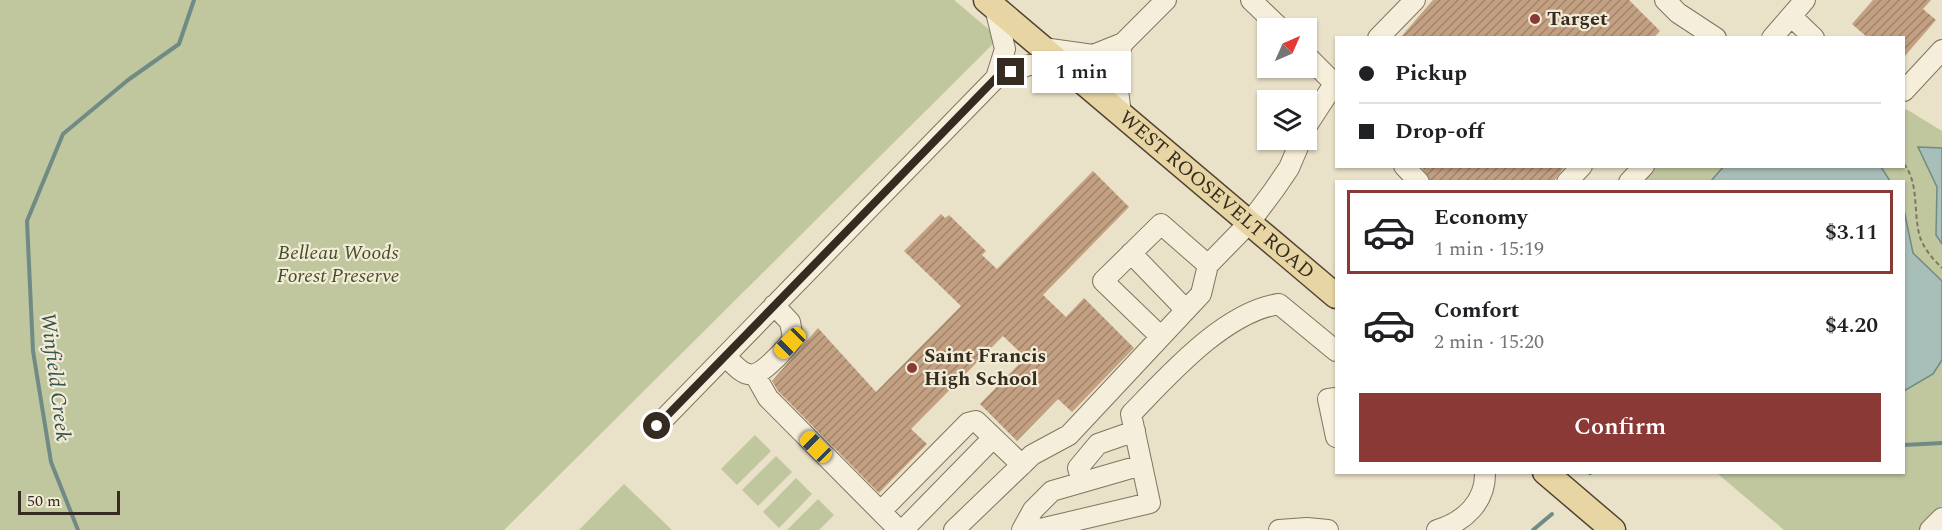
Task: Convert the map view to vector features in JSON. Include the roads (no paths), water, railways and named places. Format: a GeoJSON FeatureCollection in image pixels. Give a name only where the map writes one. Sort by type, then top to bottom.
{"type":"FeatureCollection","features":[{"type":"Feature","properties":{"kind":"main road","name":"WEST ROOSEVELT ROAD"},"geometry":{"type":"LineString","coordinates":[[991,4],[1335,295]]}},
{"type":"Feature","properties":{"kind":"main road"},"geometry":{"type":"LineString","coordinates":[[1550,477],[1613,530]]}},
{"type":"Feature","properties":{"kind":"street"},"geometry":{"type":"LineString","coordinates":[[1044,48],[1093,55],[1123,43],[1166,0]]}},
{"type":"Feature","properties":{"kind":"street"},"geometry":{"type":"LineString","coordinates":[[1251,0],[1270,18]]}},
{"type":"Feature","properties":{"kind":"street"},"geometry":{"type":"LineString","coordinates":[[1380,36],[1415,0]]}},
{"type":"Feature","properties":{"kind":"street"},"geometry":{"type":"LineString","coordinates":[[1665,0],[1678,13],[1712,36]]}},
{"type":"Feature","properties":{"kind":"street"},"geometry":{"type":"LineString","coordinates":[[1774,36],[1805,0]]}},
{"type":"Feature","properties":{"kind":"street"},"geometry":{"type":"LineString","coordinates":[[991,4],[1005,49],[996,78]]}},
{"type":"Feature","properties":{"kind":"street"},"geometry":{"type":"LineString","coordinates":[[1791,16],[1812,36]]}},
{"type":"Feature","properties":{"kind":"street"},"geometry":{"type":"LineString","coordinates":[[1121,114],[1115,66],[1123,43]]}},
{"type":"Feature","properties":{"kind":"street"},"geometry":{"type":"LineString","coordinates":[[1905,90],[1942,50]]}},
{"type":"Feature","properties":{"kind":"street"},"geometry":{"type":"LineString","coordinates":[[657,426],[996,78],[1029,65],[1064,65]]}},
{"type":"Feature","properties":{"kind":"street"},"geometry":{"type":"LineString","coordinates":[[1317,69],[1334,90],[1317,112]]}},
{"type":"Feature","properties":{"kind":"street"},"geometry":{"type":"LineString","coordinates":[[954,530],[1032,455],[1070,435],[1154,347],[1160,336],[1201,294],[1208,265],[1250,222],[1289,168],[1297,150]]}},
{"type":"Feature","properties":{"kind":"street"},"geometry":{"type":"LineString","coordinates":[[1406,168],[1417,180]]}},
{"type":"Feature","properties":{"kind":"street"},"geometry":{"type":"LineString","coordinates":[[1569,180],[1580,168]]}},
{"type":"Feature","properties":{"kind":"street"},"geometry":{"type":"LineString","coordinates":[[1631,180],[1642,168]]}},
{"type":"Feature","properties":{"kind":"street"},"geometry":{"type":"LineString","coordinates":[[1160,336],[1102,281],[1161,225],[1208,265]]}},
{"type":"Feature","properties":{"kind":"street"},"geometry":{"type":"LineString","coordinates":[[1131,253],[1186,310]]}},
{"type":"Feature","properties":{"kind":"street"},"geometry":{"type":"LineString","coordinates":[[1036,530],[1150,503],[1131,414],[1187,357],[1242,318],[1270,305],[1279,304],[1335,350]]}},
{"type":"Feature","properties":{"kind":"street"},"geometry":{"type":"LineString","coordinates":[[725,356],[744,374],[755,375],[765,369],[793,338],[790,322],[774,305]]}},
{"type":"Feature","properties":{"kind":"street"},"geometry":{"type":"LineString","coordinates":[[755,375],[768,398],[880,512],[901,530],[993,438]]}},
{"type":"Feature","properties":{"kind":"street"},"geometry":{"type":"LineString","coordinates":[[1335,398],[1328,399],[1335,432]]}},
{"type":"Feature","properties":{"kind":"street"},"geometry":{"type":"LineString","coordinates":[[880,512],[962,426],[976,421],[1022,465]]}},
{"type":"Feature","properties":{"kind":"street"},"geometry":{"type":"LineString","coordinates":[[1082,482],[1078,468],[1098,444],[1135,431]]}},
{"type":"Feature","properties":{"kind":"street"},"geometry":{"type":"LineString","coordinates":[[1022,530],[1033,510],[1052,491],[1142,465]]}},
{"type":"Feature","properties":{"kind":"street"},"geometry":{"type":"LineString","coordinates":[[1437,530],[1454,524],[1470,511],[1484,490],[1485,474]]}},
{"type":"Feature","properties":{"kind":"street"},"geometry":{"type":"LineString","coordinates":[[1930,530],[1942,518]]}},
{"type":"Feature","properties":{"kind":"street"},"geometry":{"type":"LineString","coordinates":[[1279,530],[1307,528],[1328,530]]}},
{"type":"Feature","properties":{"kind":"water"},"geometry":{"type":"Polygon","coordinates":[[[1918,147],[1942,148],[1942,244],[1936,235],[1937,187],[1918,147]]]}},
{"type":"Feature","properties":{"kind":"water"},"geometry":{"type":"Polygon","coordinates":[[[1722,168],[1882,168],[1889,180],[1712,180],[1722,168]]]}},
{"type":"Feature","properties":{"kind":"water"},"geometry":{"type":"Polygon","coordinates":[[[1905,215],[1913,253],[1942,281],[1942,360],[1933,374],[1905,390],[1905,215]]]}},
{"type":"Feature","properties":{"kind":"waterway","name":"Winfield Creek"},"geometry":{"type":"LineString","coordinates":[[78,530],[51,462],[33,351],[27,221],[63,134],[128,80],[179,44],[194,0]]}},
{"type":"Feature","properties":{"kind":"waterway","name":"Winfield Creek"},"geometry":{"type":"LineString","coordinates":[[1905,445],[1942,443]]}},
{"type":"Feature","properties":{"kind":"waterway","name":"Winfield Creek"},"geometry":{"type":"LineString","coordinates":[[1533,530],[1552,514]]}},
{"type":"Feature","properties":{"kind":"place","name":"Target"},"geometry":{"type":"Point","coordinates":[1535,19]}},
{"type":"Feature","properties":{"kind":"place","name":"Saint Francis High School"},"geometry":{"type":"Point","coordinates":[912,368]}},
{"type":"Feature","properties":{"kind":"park label","name":"Belleau Woods Forest Preserve"},"geometry":{"type":"Point","coordinates":[338,264]}}]}
